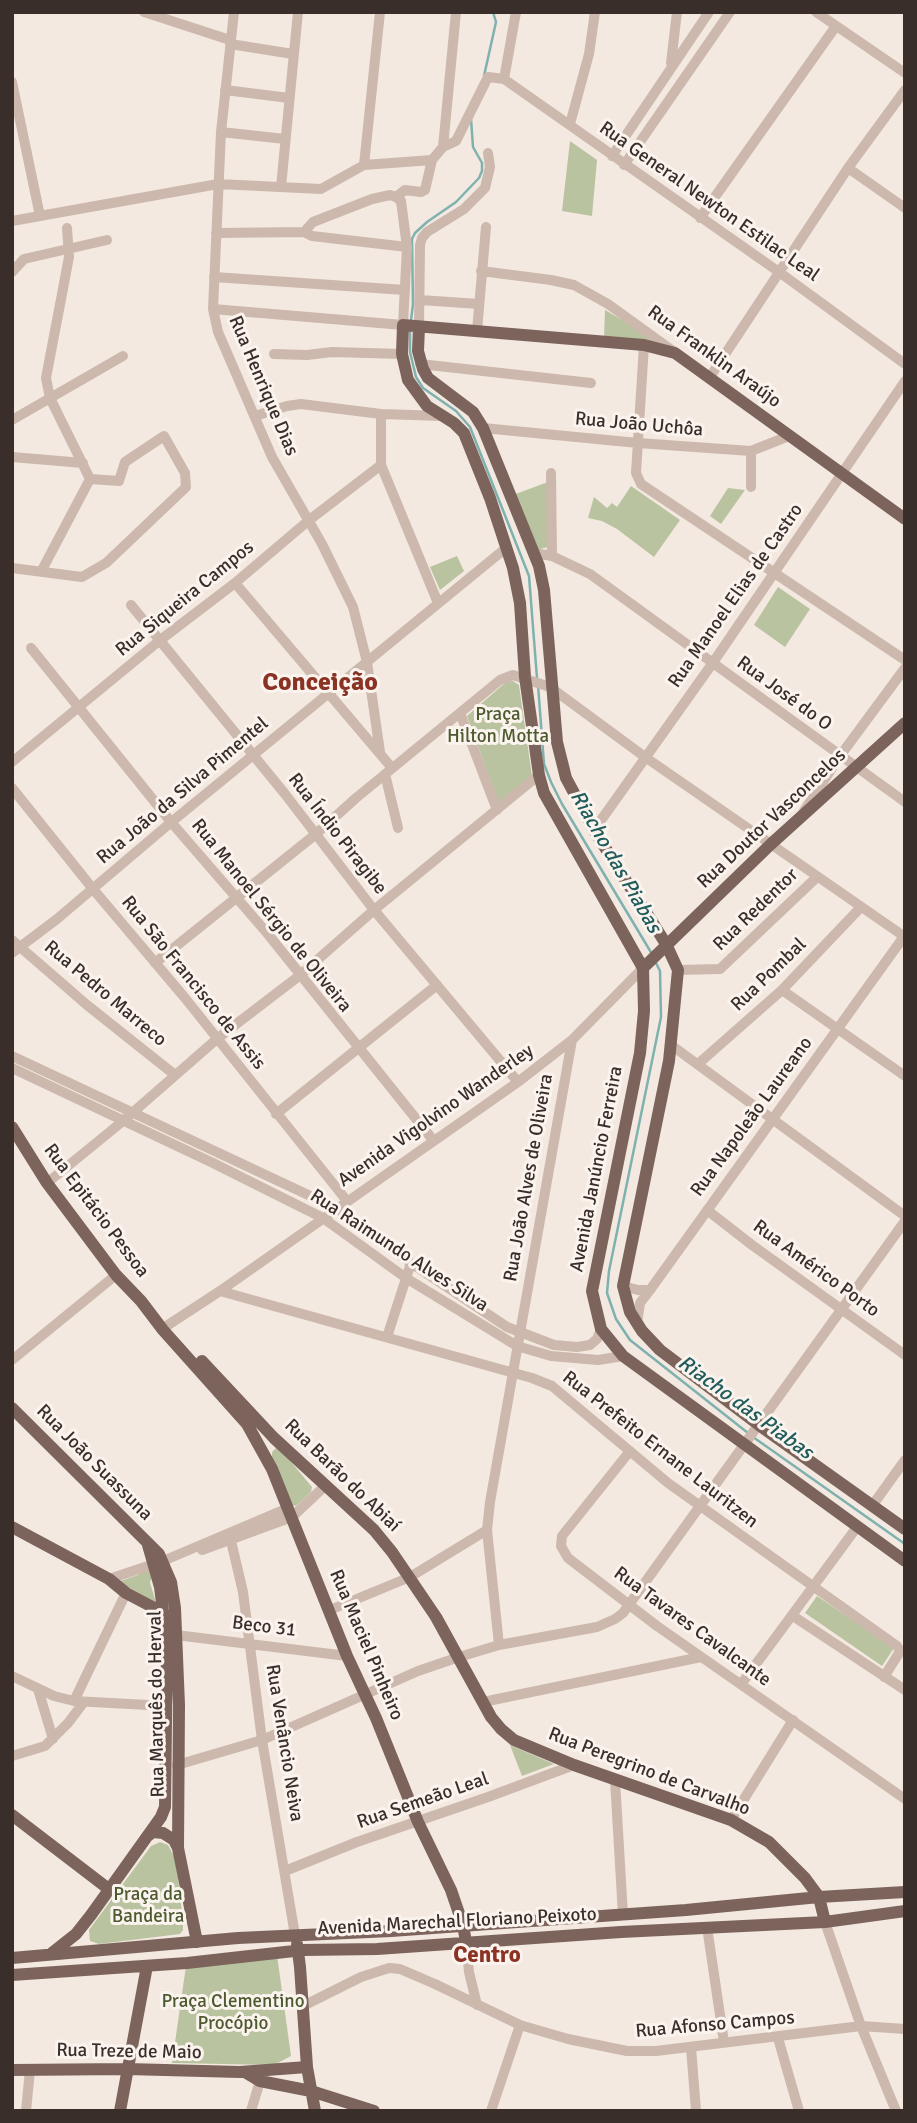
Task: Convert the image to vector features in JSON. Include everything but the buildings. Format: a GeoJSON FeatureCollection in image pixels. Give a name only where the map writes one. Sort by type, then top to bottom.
{"type":"FeatureCollection","features":[{"type":"Feature","properties":{"kind":"main road"},"geometry":{"type":"LineString","coordinates":[[645,966],[544,793],[525,677],[518,586],[490,498],[464,433],[445,416],[427,406],[408,380],[402,354],[403,325],[644,345],[675,353]]}},
{"type":"Feature","properties":{"kind":"main road"},"geometry":{"type":"LineString","coordinates":[[419,327],[420,364],[428,379],[463,402],[483,428],[534,554],[544,590],[550,687],[559,759],[566,778],[678,970],[671,1045],[623,1286],[629,1312],[636,1324],[660,1350],[759,1425],[905,1529]]}},
{"type":"Feature","properties":{"kind":"main road","name":"Rua Franklin Araújo"},"geometry":{"type":"LineString","coordinates":[[675,353],[905,519]]}},
{"type":"Feature","properties":{"kind":"main road","name":"Rua Doutor Vasconcelos"},"geometry":{"type":"LineString","coordinates":[[645,966],[771,844],[905,723]]}},
{"type":"Feature","properties":{"kind":"main road","name":"Avenida Janúncio Ferreira"},"geometry":{"type":"LineString","coordinates":[[645,966],[640,1053],[592,1291],[601,1329],[623,1356],[744,1447],[905,1562]]}},
{"type":"Feature","properties":{"kind":"main road","name":"Rua Epitácio Pessoa"},"geometry":{"type":"LineString","coordinates":[[14,1135],[116,1275],[166,1327]]}},
{"type":"Feature","properties":{"kind":"main road","name":"Rua Barão do Abiaí"},"geometry":{"type":"LineString","coordinates":[[166,1327],[275,1438],[374,1530],[436,1617],[501,1729],[514,1740]]}},
{"type":"Feature","properties":{"kind":"main road","name":"Rua Maciel Pinheiro"},"geometry":{"type":"LineString","coordinates":[[166,1327],[247,1424],[272,1469],[347,1656],[418,1822],[451,1890],[466,1942]]}},
{"type":"Feature","properties":{"kind":"main road","name":"Rua João Suassuna"},"geometry":{"type":"LineString","coordinates":[[12,1408],[148,1545],[158,1563]]}},
{"type":"Feature","properties":{"kind":"main road"},"geometry":{"type":"LineString","coordinates":[[13,1530],[109,1579],[126,1593],[164,1613]]}},
{"type":"Feature","properties":{"kind":"main road","name":"Rua Marquês do Herval"},"geometry":{"type":"LineString","coordinates":[[149,1835],[165,1807],[167,1774],[167,1643],[158,1563]]}},
{"type":"Feature","properties":{"kind":"main road","name":"Rua Marquês do Herval"},"geometry":{"type":"LineString","coordinates":[[158,1563],[171,1582],[176,1635],[179,1705],[178,1848]]}},
{"type":"Feature","properties":{"kind":"main road","name":"Rua Peregrino de Carvalho"},"geometry":{"type":"LineString","coordinates":[[514,1740],[573,1765],[731,1820],[769,1842],[819,1896],[825,1922]]}},
{"type":"Feature","properties":{"kind":"main road"},"geometry":{"type":"LineString","coordinates":[[12,1815],[110,1890]]}},
{"type":"Feature","properties":{"kind":"main road"},"geometry":{"type":"LineString","coordinates":[[51,1954],[76,1934],[153,1832],[163,1833],[174,1840],[178,1848],[197,1942]]}},
{"type":"Feature","properties":{"kind":"main road","name":"Avenida Marechal Floriano Peixoto"},"geometry":{"type":"LineString","coordinates":[[12,1958],[197,1942],[623,1914],[819,1896],[905,1892]]}},
{"type":"Feature","properties":{"kind":"main road","name":"Avenida Marechal Floriano Peixoto"},"geometry":{"type":"LineString","coordinates":[[12,1975],[147,1966],[298,1951],[825,1922],[905,1911]]}},
{"type":"Feature","properties":{"kind":"main road"},"geometry":{"type":"LineString","coordinates":[[76,1934],[85,1970]]}},
{"type":"Feature","properties":{"kind":"main road","name":"Rua Venâncio Neiva"},"geometry":{"type":"LineString","coordinates":[[295,1935],[307,2067],[315,2111]]}},
{"type":"Feature","properties":{"kind":"main road"},"geometry":{"type":"LineString","coordinates":[[120,2111],[147,1966]]}},
{"type":"Feature","properties":{"kind":"main road","name":"Rua Treze de Maio"},"geometry":{"type":"LineString","coordinates":[[12,2070],[246,2072],[307,2067]]}},
{"type":"Feature","properties":{"kind":"main road"},"geometry":{"type":"LineString","coordinates":[[246,2072],[260,2081],[311,2091],[374,2111]]}},
{"type":"Feature","properties":{"kind":"street"},"geometry":{"type":"LineString","coordinates":[[144,12],[230,42],[293,54]]}},
{"type":"Feature","properties":{"kind":"street","name":"Rua Henrique Dias"},"geometry":{"type":"LineString","coordinates":[[234,12],[221,132],[213,309],[218,332],[272,457],[322,544],[353,607],[367,662],[380,752]]}},
{"type":"Feature","properties":{"kind":"street"},"geometry":{"type":"LineString","coordinates":[[281,187],[298,12]]}},
{"type":"Feature","properties":{"kind":"street"},"geometry":{"type":"LineString","coordinates":[[364,165],[380,12]]}},
{"type":"Feature","properties":{"kind":"street"},"geometry":{"type":"LineString","coordinates":[[396,197],[405,190],[425,190],[432,160],[443,147],[456,12]]}},
{"type":"Feature","properties":{"kind":"street"},"geometry":{"type":"LineString","coordinates":[[504,79],[516,12]]}},
{"type":"Feature","properties":{"kind":"street"},"geometry":{"type":"LineString","coordinates":[[570,124],[589,54],[596,12]]}},
{"type":"Feature","properties":{"kind":"street"},"geometry":{"type":"LineString","coordinates":[[671,67],[677,12]]}},
{"type":"Feature","properties":{"kind":"street"},"geometry":{"type":"LineString","coordinates":[[611,156],[709,12]]}},
{"type":"Feature","properties":{"kind":"street"},"geometry":{"type":"LineString","coordinates":[[624,165],[730,12]]}},
{"type":"Feature","properties":{"kind":"street"},"geometry":{"type":"LineString","coordinates":[[816,12],[905,73]]}},
{"type":"Feature","properties":{"kind":"street"},"geometry":{"type":"LineString","coordinates":[[700,218],[836,26]]}},
{"type":"Feature","properties":{"kind":"street","name":"Rua General Newton Estilac Leal"},"geometry":{"type":"LineString","coordinates":[[443,147],[456,141],[488,77],[504,79],[905,364]]}},
{"type":"Feature","properties":{"kind":"street"},"geometry":{"type":"LineString","coordinates":[[12,82],[40,216]]}},
{"type":"Feature","properties":{"kind":"street"},"geometry":{"type":"LineString","coordinates":[[225,90],[289,98]]}},
{"type":"Feature","properties":{"kind":"street"},"geometry":{"type":"LineString","coordinates":[[710,377],[848,168],[905,90]]}},
{"type":"Feature","properties":{"kind":"street"},"geometry":{"type":"LineString","coordinates":[[221,132],[285,139]]}},
{"type":"Feature","properties":{"kind":"street"},"geometry":{"type":"LineString","coordinates":[[419,327],[422,238],[464,209],[485,188],[490,167],[488,153]]}},
{"type":"Feature","properties":{"kind":"street"},"geometry":{"type":"LineString","coordinates":[[12,220],[218,184],[321,189],[364,165],[432,160]]}},
{"type":"Feature","properties":{"kind":"street"},"geometry":{"type":"LineString","coordinates":[[848,168],[905,208]]}},
{"type":"Feature","properties":{"kind":"street"},"geometry":{"type":"LineString","coordinates":[[213,309],[403,325],[407,247],[401,201],[390,195],[372,199],[313,222],[304,232]]}},
{"type":"Feature","properties":{"kind":"street"},"geometry":{"type":"LineString","coordinates":[[477,331],[486,227]]}},
{"type":"Feature","properties":{"kind":"street"},"geometry":{"type":"LineString","coordinates":[[67,228],[69,250],[46,378],[50,398],[90,479]]}},
{"type":"Feature","properties":{"kind":"street"},"geometry":{"type":"LineString","coordinates":[[216,233],[304,232],[312,236],[407,247]]}},
{"type":"Feature","properties":{"kind":"street"},"geometry":{"type":"LineString","coordinates":[[12,272],[24,259],[107,240]]}},
{"type":"Feature","properties":{"kind":"street","name":"Rua Franklin Araújo"},"geometry":{"type":"LineString","coordinates":[[481,271],[574,285],[608,304],[675,353]]}},
{"type":"Feature","properties":{"kind":"street"},"geometry":{"type":"LineString","coordinates":[[214,277],[405,290]]}},
{"type":"Feature","properties":{"kind":"street"},"geometry":{"type":"LineString","coordinates":[[420,300],[479,304]]}},
{"type":"Feature","properties":{"kind":"street"},"geometry":{"type":"LineString","coordinates":[[644,345],[636,472],[641,484],[905,660]]}},
{"type":"Feature","properties":{"kind":"street"},"geometry":{"type":"LineString","coordinates":[[274,354],[402,354]]}},
{"type":"Feature","properties":{"kind":"street"},"geometry":{"type":"LineString","coordinates":[[12,420],[123,356]]}},
{"type":"Feature","properties":{"kind":"street"},"geometry":{"type":"LineString","coordinates":[[420,364],[592,383]]}},
{"type":"Feature","properties":{"kind":"street","name":"Rua Manoel Elias de Castro"},"geometry":{"type":"LineString","coordinates":[[594,830],[712,664],[905,381]]}},
{"type":"Feature","properties":{"kind":"street"},"geometry":{"type":"LineString","coordinates":[[256,416],[287,405],[300,404],[381,414],[445,416]]}},
{"type":"Feature","properties":{"kind":"street"},"geometry":{"type":"LineString","coordinates":[[381,414],[381,465],[438,603]]}},
{"type":"Feature","properties":{"kind":"street","name":"Rua João Uchôa"},"geometry":{"type":"LineString","coordinates":[[483,428],[751,451],[789,436]]}},
{"type":"Feature","properties":{"kind":"street"},"geometry":{"type":"LineString","coordinates":[[12,568],[82,577],[106,563],[187,487],[185,473],[164,436],[125,462],[119,481],[90,479]]}},
{"type":"Feature","properties":{"kind":"street"},"geometry":{"type":"LineString","coordinates":[[751,451],[751,487]]}},
{"type":"Feature","properties":{"kind":"street"},"geometry":{"type":"LineString","coordinates":[[12,457],[83,463]]}},
{"type":"Feature","properties":{"kind":"street","name":"Rua Siqueira Campos"},"geometry":{"type":"LineString","coordinates":[[12,762],[308,521],[381,465]]}},
{"type":"Feature","properties":{"kind":"street"},"geometry":{"type":"LineString","coordinates":[[551,473],[552,556]]}},
{"type":"Feature","properties":{"kind":"street"},"geometry":{"type":"LineString","coordinates":[[41,570],[90,479]]}},
{"type":"Feature","properties":{"kind":"street","name":"Rua João da Silva Pimentel"},"geometry":{"type":"LineString","coordinates":[[15,946],[93,888],[506,548]]}},
{"type":"Feature","properties":{"kind":"street","name":"Rua José do O"},"geometry":{"type":"LineString","coordinates":[[534,554],[552,556],[590,574],[905,802]]}},
{"type":"Feature","properties":{"kind":"street"},"geometry":{"type":"LineString","coordinates":[[235,583],[380,752],[389,771],[398,828]]}},
{"type":"Feature","properties":{"kind":"street","name":"Rua Índio Piragibe"},"geometry":{"type":"LineString","coordinates":[[131,606],[254,755],[374,910],[518,1082]]}},
{"type":"Feature","properties":{"kind":"street","name":"Rua Manoel Sérgio de Oliveira"},"geometry":{"type":"LineString","coordinates":[[30,648],[433,1140]]}},
{"type":"Feature","properties":{"kind":"street"},"geometry":{"type":"LineString","coordinates":[[798,820],[840,756],[905,668]]}},
{"type":"Feature","properties":{"kind":"street"},"geometry":{"type":"LineString","coordinates":[[155,963],[316,834],[500,680],[513,675],[550,687],[645,757],[904,936]]}},
{"type":"Feature","properties":{"kind":"street"},"geometry":{"type":"LineString","coordinates":[[460,713],[497,810]]}},
{"type":"Feature","properties":{"kind":"street"},"geometry":{"type":"LineString","coordinates":[[47,1183],[218,1038],[299,976],[374,910],[539,775]]}},
{"type":"Feature","properties":{"kind":"street","name":"Rua São Francisco de Assis"},"geometry":{"type":"LineString","coordinates":[[12,788],[218,1038],[347,1201]]}},
{"type":"Feature","properties":{"kind":"street","name":"Rua Redentor"},"geometry":{"type":"LineString","coordinates":[[678,970],[720,969],[817,877]]}},
{"type":"Feature","properties":{"kind":"street","name":"Rua Pombal"},"geometry":{"type":"LineString","coordinates":[[698,1065],[782,990],[862,907]]}},
{"type":"Feature","properties":{"kind":"street","name":"Rua Napoleão Laureano"},"geometry":{"type":"LineString","coordinates":[[636,1324],[640,1303],[904,936]]}},
{"type":"Feature","properties":{"kind":"street","name":"Rua Pedro Marreco"},"geometry":{"type":"LineString","coordinates":[[15,946],[175,1075]]}},
{"type":"Feature","properties":{"kind":"street","name":"Avenida Vigolvino Wanderley"},"geometry":{"type":"LineString","coordinates":[[166,1327],[518,1082],[572,1040],[645,966]]}},
{"type":"Feature","properties":{"kind":"street"},"geometry":{"type":"LineString","coordinates":[[276,1114],[437,985]]}},
{"type":"Feature","properties":{"kind":"street"},"geometry":{"type":"LineString","coordinates":[[782,990],[905,1076]]}},
{"type":"Feature","properties":{"kind":"street","name":"Rua João Alves de Oliveira"},"geometry":{"type":"LineString","coordinates":[[499,1645],[488,1530],[490,1502],[572,1040]]}},
{"type":"Feature","properties":{"kind":"street"},"geometry":{"type":"LineString","coordinates":[[177,1765],[262,1740],[418,1671],[459,1657],[499,1645],[604,1625],[623,1613],[905,1219],[671,1045]]}},
{"type":"Feature","properties":{"kind":"street","name":"Rua Raimundo Alves Silva"},"geometry":{"type":"LineString","coordinates":[[12,1056],[336,1208],[485,1314],[520,1333],[554,1345],[577,1347],[590,1345],[597,1339],[601,1329]]}},
{"type":"Feature","properties":{"kind":"street","name":"Rua Raimundo Alves Silva"},"geometry":{"type":"LineString","coordinates":[[12,1068],[323,1218],[406,1278],[517,1346],[551,1356],[598,1360],[623,1356]]}},
{"type":"Feature","properties":{"kind":"street"},"geometry":{"type":"LineString","coordinates":[[213,1163],[218,1152]]}},
{"type":"Feature","properties":{"kind":"street"},"geometry":{"type":"LineString","coordinates":[[265,1189],[271,1176]]}},
{"type":"Feature","properties":{"kind":"street","name":"Rua Américo Porto"},"geometry":{"type":"LineString","coordinates":[[707,1210],[905,1355]]}},
{"type":"Feature","properties":{"kind":"street"},"geometry":{"type":"LineString","coordinates":[[387,1337],[411,1263]]}},
{"type":"Feature","properties":{"kind":"street"},"geometry":{"type":"LineString","coordinates":[[12,1360],[116,1275]]}},
{"type":"Feature","properties":{"kind":"street"},"geometry":{"type":"LineString","coordinates":[[623,1286],[650,1290]]}},
{"type":"Feature","properties":{"kind":"street","name":"Rua Prefeito Ernane Lauritzen"},"geometry":{"type":"LineString","coordinates":[[220,1291],[552,1386],[699,1506],[899,1648],[899,1653],[884,1676]]}},
{"type":"Feature","properties":{"kind":"street"},"geometry":{"type":"LineString","coordinates":[[260,1447],[275,1438]]}},
{"type":"Feature","properties":{"kind":"street","name":"Rua Tavares Cavalcante"},"geometry":{"type":"LineString","coordinates":[[630,1451],[567,1528],[561,1546],[568,1558],[701,1657],[905,1799]]}},
{"type":"Feature","properties":{"kind":"street"},"geometry":{"type":"LineString","coordinates":[[872,1506],[905,1460]]}},
{"type":"Feature","properties":{"kind":"street"},"geometry":{"type":"LineString","coordinates":[[182,1553],[196,1552],[231,1541],[290,1513],[326,1485]]}},
{"type":"Feature","properties":{"kind":"street"},"geometry":{"type":"LineString","coordinates":[[109,1579],[290,1513]]}},
{"type":"Feature","properties":{"kind":"street"},"geometry":{"type":"LineString","coordinates":[[742,1683],[858,1527]]}},
{"type":"Feature","properties":{"kind":"street"},"geometry":{"type":"LineString","coordinates":[[330,1610],[410,1577],[488,1530]]}},
{"type":"Feature","properties":{"kind":"street","name":"Rua Venâncio Neiva"},"geometry":{"type":"LineString","coordinates":[[231,1541],[243,1592],[262,1740],[295,1935]]}},
{"type":"Feature","properties":{"kind":"street"},"geometry":{"type":"LineString","coordinates":[[12,1756],[45,1746],[79,1702],[126,1593]]}},
{"type":"Feature","properties":{"kind":"street"},"geometry":{"type":"LineString","coordinates":[[793,1616],[905,1690]]}},
{"type":"Feature","properties":{"kind":"street","name":"Beco 31"},"geometry":{"type":"LineString","coordinates":[[176,1635],[347,1656]]}},
{"type":"Feature","properties":{"kind":"street"},"geometry":{"type":"LineString","coordinates":[[484,1703],[701,1657]]}},
{"type":"Feature","properties":{"kind":"street"},"geometry":{"type":"LineString","coordinates":[[12,1676],[38,1689],[79,1702],[166,1706]]}},
{"type":"Feature","properties":{"kind":"street"},"geometry":{"type":"LineString","coordinates":[[38,1689],[53,1739]]}},
{"type":"Feature","properties":{"kind":"street"},"geometry":{"type":"LineString","coordinates":[[731,1820],[793,1720]]}},
{"type":"Feature","properties":{"kind":"street","name":"Rua Semeão Leal"},"geometry":{"type":"LineString","coordinates":[[285,1871],[357,1842],[573,1765]]}},
{"type":"Feature","properties":{"kind":"street"},"geometry":{"type":"LineString","coordinates":[[615,1780],[623,1914]]}},
{"type":"Feature","properties":{"kind":"street","name":"Rua Peregrino de Carvalho"},"geometry":{"type":"LineString","coordinates":[[825,1922],[861,2026],[896,2111]]}},
{"type":"Feature","properties":{"kind":"street"},"geometry":{"type":"LineString","coordinates":[[707,1927],[724,2042]]}},
{"type":"Feature","properties":{"kind":"street","name":"Rua Maciel Pinheiro"},"geometry":{"type":"LineString","coordinates":[[466,1942],[469,1972],[477,2005]]}},
{"type":"Feature","properties":{"kind":"street","name":"Rua Afonso Campos"},"geometry":{"type":"LineString","coordinates":[[303,2006],[361,1977],[389,1968],[411,1973],[520,2025],[568,2039],[627,2051],[656,2051],[778,2038],[861,2026],[905,2029]]}},
{"type":"Feature","properties":{"kind":"street"},"geometry":{"type":"LineString","coordinates":[[491,2111],[520,2025]]}},
{"type":"Feature","properties":{"kind":"street"},"geometry":{"type":"LineString","coordinates":[[778,2038],[799,2111]]}},
{"type":"Feature","properties":{"kind":"street"},"geometry":{"type":"LineString","coordinates":[[691,2047],[696,2111]]}},
{"type":"Feature","properties":{"kind":"street"},"geometry":{"type":"LineString","coordinates":[[26,2111],[30,2070]]}},
{"type":"Feature","properties":{"kind":"street"},"geometry":{"type":"LineString","coordinates":[[251,2111],[260,2081]]}},
{"type":"Feature","properties":{"kind":"green space"},"geometry":{"type":"Polygon","coordinates":[[[570,141],[597,160],[592,216],[562,211],[570,141]]]}},
{"type":"Feature","properties":{"kind":"green space"},"geometry":{"type":"Polygon","coordinates":[[[605,310],[654,339],[654,341],[604,338],[605,310]]]}},
{"type":"Feature","properties":{"kind":"green space"},"geometry":{"type":"Polygon","coordinates":[[[548,482],[548,547],[536,550],[513,495],[548,482]]]}},
{"type":"Feature","properties":{"kind":"green space"},"geometry":{"type":"Polygon","coordinates":[[[631,486],[680,520],[654,557],[617,529],[602,521],[588,518],[594,497],[607,508],[612,503],[617,507],[631,486]]]}},
{"type":"Feature","properties":{"kind":"green space"},"geometry":{"type":"Polygon","coordinates":[[[728,488],[745,490],[721,524],[710,516],[728,488]]]}},
{"type":"Feature","properties":{"kind":"green space"},"geometry":{"type":"Polygon","coordinates":[[[457,556],[464,571],[440,590],[430,567],[457,556]]]}},
{"type":"Feature","properties":{"kind":"green space"},"geometry":{"type":"Polygon","coordinates":[[[778,587],[810,609],[785,647],[754,625],[778,587]]]}},
{"type":"Feature","properties":{"kind":"green space","name":"Praça Hilton Motta"},"geometry":{"type":"Polygon","coordinates":[[[513,681],[519,685],[532,776],[499,803],[467,716],[506,682],[513,681]]]}},
{"type":"Feature","properties":{"kind":"green space"},"geometry":{"type":"Polygon","coordinates":[[[276,1448],[282,1451],[312,1487],[311,1492],[296,1506],[291,1505],[272,1458],[272,1452],[276,1448]]]}},
{"type":"Feature","properties":{"kind":"green space"},"geometry":{"type":"Polygon","coordinates":[[[147,1568],[153,1572],[150,1583],[156,1602],[118,1582],[138,1575],[147,1568]]]}},
{"type":"Feature","properties":{"kind":"green space"},"geometry":{"type":"Polygon","coordinates":[[[817,1596],[894,1648],[882,1666],[805,1613],[817,1596]]]}},
{"type":"Feature","properties":{"kind":"green space"},"geometry":{"type":"Polygon","coordinates":[[[510,1745],[554,1764],[522,1776],[510,1745]]]}},
{"type":"Feature","properties":{"kind":"green space","name":"Praça da Bandeira"},"geometry":{"type":"Polygon","coordinates":[[[160,1842],[168,1845],[176,1860],[183,1930],[180,1934],[99,1944],[90,1941],[89,1930],[151,1846],[160,1842]]]}},
{"type":"Feature","properties":{"kind":"green space","name":"Praça Clementino Procópio"},"geometry":{"type":"Polygon","coordinates":[[[277,1955],[291,2056],[274,2065],[172,2063],[186,1966],[277,1955]]]}},
{"type":"Feature","properties":{"kind":"waterway"},"geometry":{"type":"LineString","coordinates":[[484,76],[496,22],[493,12]]}},
{"type":"Feature","properties":{"kind":"waterway","name":"Riacho das Piabas"},"geometry":{"type":"LineString","coordinates":[[411,320],[412,239],[427,222],[456,202],[479,178],[482,171],[482,163],[473,147],[471,119]]}},
{"type":"Feature","properties":{"kind":"waterway","name":"Riacho das Piabas"},"geometry":{"type":"LineString","coordinates":[[410,330],[410,352],[416,377],[423,388],[456,411],[470,427],[529,576],[537,678]]}},
{"type":"Feature","properties":{"kind":"waterway","name":"Riacho das Piabas"},"geometry":{"type":"LineString","coordinates":[[538,685],[544,764],[551,782],[652,954]]}},
{"type":"Feature","properties":{"kind":"waterway","name":"Riacho das Piabas"},"geometry":{"type":"LineString","coordinates":[[656,963],[660,971],[661,1017],[609,1271],[607,1293],[616,1319],[630,1340],[748,1433]]}},
{"type":"Feature","properties":{"kind":"waterway","name":"Riacho das Piabas"},"geometry":{"type":"LineString","coordinates":[[753,1437],[905,1544]]}},
{"type":"Feature","properties":{"kind":"district","name":"Conceição"},"geometry":{"type":"Point","coordinates":[320,683]}},
{"type":"Feature","properties":{"kind":"district","name":"Centro"},"geometry":{"type":"Point","coordinates":[487,1956]}}]}
